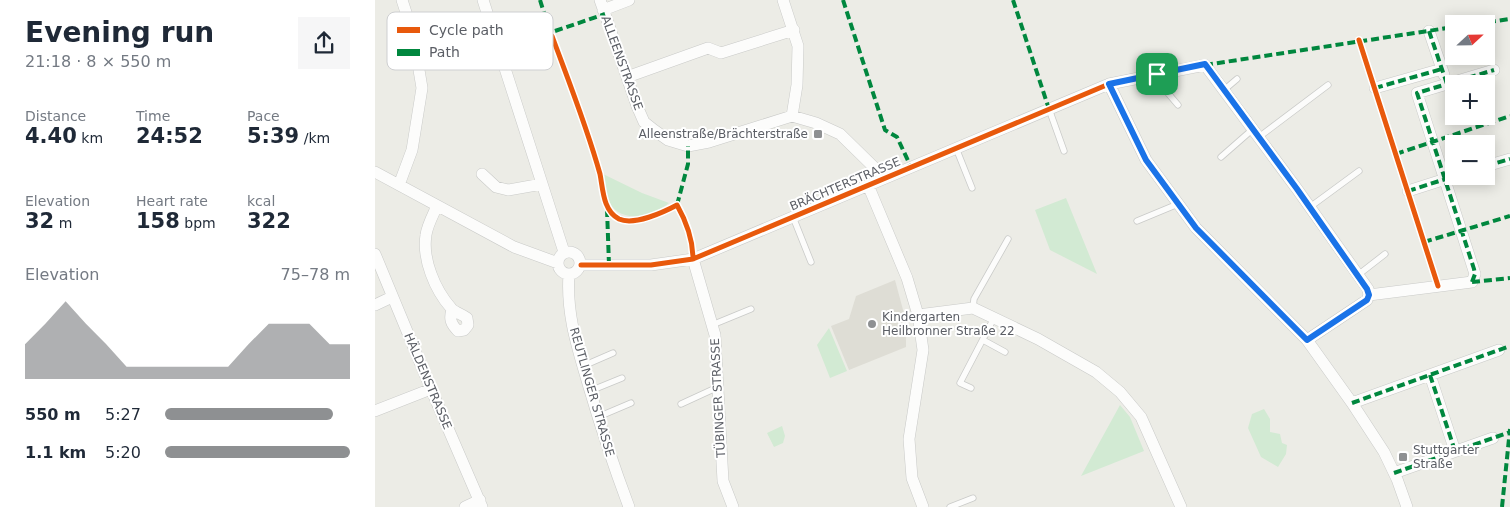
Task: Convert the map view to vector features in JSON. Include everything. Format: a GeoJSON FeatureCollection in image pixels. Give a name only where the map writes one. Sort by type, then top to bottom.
{"type":"FeatureCollection","features":[{"type":"Feature","properties":{"kind":"street"},"geometry":{"type":"LineString","coordinates":[[402,0],[406,12]]}},
{"type":"Feature","properties":{"kind":"street"},"geometry":{"type":"LineString","coordinates":[[483,0],[487,12]]}},
{"type":"Feature","properties":{"kind":"street"},"geometry":{"type":"LineString","coordinates":[[602,5],[629,0]]}},
{"type":"Feature","properties":{"kind":"street"},"geometry":{"type":"LineString","coordinates":[[783,0],[798,46],[797,84],[792,116],[816,123],[840,134],[885,178]]}},
{"type":"Feature","properties":{"kind":"street","name":"ALLEENSTRASSE"},"geometry":{"type":"LineString","coordinates":[[602,5],[644,122],[668,140],[688,146],[709,142],[792,116]]}},
{"type":"Feature","properties":{"kind":"street"},"geometry":{"type":"LineString","coordinates":[[627,77],[708,48],[721,53],[794,30]]}},
{"type":"Feature","properties":{"kind":"street"},"geometry":{"type":"LineString","coordinates":[[1429,31],[1445,78]]}},
{"type":"Feature","properties":{"kind":"street","name":"BRÄCHTERSTRASSE"},"geometry":{"type":"LineString","coordinates":[[581,264],[651,265],[693,260],[1109,84],[1205,64],[1224,90]]}},
{"type":"Feature","properties":{"kind":"street"},"geometry":{"type":"LineString","coordinates":[[1375,88],[1442,69]]}},
{"type":"Feature","properties":{"kind":"street"},"geometry":{"type":"LineString","coordinates":[[399,185],[412,150],[422,88],[419,70]]}},
{"type":"Feature","properties":{"kind":"street"},"geometry":{"type":"LineString","coordinates":[[505,70],[564,252]]}},
{"type":"Feature","properties":{"kind":"street"},"geometry":{"type":"LineString","coordinates":[[1477,75],[1494,70]]}},
{"type":"Feature","properties":{"kind":"street"},"geometry":{"type":"LineString","coordinates":[[1109,84],[1146,160],[1196,228],[1307,340],[1352,402],[1384,452],[1407,507]]}},
{"type":"Feature","properties":{"kind":"street"},"geometry":{"type":"LineString","coordinates":[[1445,85],[1417,93],[1445,165]]}},
{"type":"Feature","properties":{"kind":"street"},"geometry":{"type":"LineString","coordinates":[[1224,90],[1310,207],[1367,289],[1369,295],[1367,300],[1307,340]]}},
{"type":"Feature","properties":{"kind":"street"},"geometry":{"type":"LineString","coordinates":[[1495,163],[1510,159]]}},
{"type":"Feature","properties":{"kind":"street"},"geometry":{"type":"LineString","coordinates":[[375,172],[514,247],[558,263],[563,272],[569,274],[575,272],[581,264],[578,255],[571,251],[564,252],[558,263]]}},
{"type":"Feature","properties":{"kind":"street"},"geometry":{"type":"LineString","coordinates":[[482,174],[496,187],[508,190],[542,184]]}},
{"type":"Feature","properties":{"kind":"street"},"geometry":{"type":"LineString","coordinates":[[1408,191],[1445,180]]}},
{"type":"Feature","properties":{"kind":"street"},"geometry":{"type":"LineString","coordinates":[[869,185],[907,278],[918,316],[923,350],[909,439],[911,478],[923,507]]}},
{"type":"Feature","properties":{"kind":"street"},"geometry":{"type":"LineString","coordinates":[[1369,295],[1471,282],[1473,280],[1474,269],[1452,185]]}},
{"type":"Feature","properties":{"kind":"street"},"geometry":{"type":"LineString","coordinates":[[437,206],[426,234],[425,247],[427,260],[433,276],[452,310]]}},
{"type":"Feature","properties":{"kind":"street","name":"HÄLDENSTRASSE"},"geometry":{"type":"LineString","coordinates":[[375,254],[481,503]]}},
{"type":"Feature","properties":{"kind":"street","name":"TÜBINGER STRASSE"},"geometry":{"type":"LineString","coordinates":[[693,260],[715,335],[723,481],[733,507]]}},
{"type":"Feature","properties":{"kind":"street","name":"REUTLINGER STRASSE"},"geometry":{"type":"LineString","coordinates":[[569,274],[569,308],[576,343],[598,417],[629,507]]}},
{"type":"Feature","properties":{"kind":"street"},"geometry":{"type":"LineString","coordinates":[[375,305],[392,297]]}},
{"type":"Feature","properties":{"kind":"street"},"geometry":{"type":"LineString","coordinates":[[918,316],[973,308],[1038,339],[1096,372],[1120,392],[1141,417],[1181,507]]}},
{"type":"Feature","properties":{"kind":"street"},"geometry":{"type":"LineString","coordinates":[[1352,402],[1499,350]]}},
{"type":"Feature","properties":{"kind":"street"},"geometry":{"type":"LineString","coordinates":[[1430,374],[1455,452]]}},
{"type":"Feature","properties":{"kind":"street"},"geometry":{"type":"LineString","coordinates":[[375,411],[431,389]]}},
{"type":"Feature","properties":{"kind":"street"},"geometry":{"type":"LineString","coordinates":[[1394,474],[1493,438]]}},
{"type":"Feature","properties":{"kind":"street"},"geometry":{"type":"LineString","coordinates":[[465,507],[481,503]]}},
{"type":"Feature","properties":{"kind":"lane"},"geometry":{"type":"LineString","coordinates":[[1157,74],[1161,85],[1178,105]]}},
{"type":"Feature","properties":{"kind":"lane"},"geometry":{"type":"LineString","coordinates":[[1224,90],[1237,79]]}},
{"type":"Feature","properties":{"kind":"lane"},"geometry":{"type":"LineString","coordinates":[[1221,157],[1328,85]]}},
{"type":"Feature","properties":{"kind":"lane"},"geometry":{"type":"LineString","coordinates":[[1049,109],[1064,151]]}},
{"type":"Feature","properties":{"kind":"lane"},"geometry":{"type":"LineString","coordinates":[[955,148],[971,188]]}},
{"type":"Feature","properties":{"kind":"lane"},"geometry":{"type":"LineString","coordinates":[[1310,207],[1359,171]]}},
{"type":"Feature","properties":{"kind":"lane"},"geometry":{"type":"LineString","coordinates":[[1137,220],[1178,204]]}},
{"type":"Feature","properties":{"kind":"lane"},"geometry":{"type":"LineString","coordinates":[[793,217],[811,262]]}},
{"type":"Feature","properties":{"kind":"lane"},"geometry":{"type":"LineString","coordinates":[[973,308],[974,299],[1008,240]]}},
{"type":"Feature","properties":{"kind":"lane"},"geometry":{"type":"LineString","coordinates":[[1357,275],[1385,254]]}},
{"type":"Feature","properties":{"kind":"lane"},"geometry":{"type":"LineString","coordinates":[[712,325],[751,309]]}},
{"type":"Feature","properties":{"kind":"lane"},"geometry":{"type":"LineString","coordinates":[[971,388],[960,383],[994,318]]}},
{"type":"Feature","properties":{"kind":"lane"},"geometry":{"type":"LineString","coordinates":[[983,340],[1005,352]]}},
{"type":"Feature","properties":{"kind":"lane"},"geometry":{"type":"LineString","coordinates":[[583,366],[613,353]]}},
{"type":"Feature","properties":{"kind":"lane"},"geometry":{"type":"LineString","coordinates":[[590,392],[623,378]]}},
{"type":"Feature","properties":{"kind":"lane"},"geometry":{"type":"LineString","coordinates":[[681,404],[718,387]]}},
{"type":"Feature","properties":{"kind":"lane"},"geometry":{"type":"LineString","coordinates":[[598,417],[631,403]]}},
{"type":"Feature","properties":{"kind":"lane"},"geometry":{"type":"LineString","coordinates":[[951,507],[973,498]]}},
{"type":"Feature","properties":{"kind":"shaded area","name":"Kindergarten Heilbronner Straße 22"},"geometry":{"type":"Polygon","coordinates":[[[895,280],[906,321],[906,347],[849,370],[831,326],[849,319],[856,296],[895,280]]]}},
{"type":"Feature","properties":{"kind":"green space"},"geometry":{"type":"Polygon","coordinates":[[[603,174],[642,193],[669,203],[644,215],[626,215],[618,212],[607,197],[603,174]]]}},
{"type":"Feature","properties":{"kind":"green space"},"geometry":{"type":"Polygon","coordinates":[[[1066,198],[1097,274],[1050,250],[1035,210],[1066,198]]]}},
{"type":"Feature","properties":{"kind":"green space"},"geometry":{"type":"Polygon","coordinates":[[[829,328],[847,371],[830,378],[817,345],[829,328]]]}},
{"type":"Feature","properties":{"kind":"green space"},"geometry":{"type":"Polygon","coordinates":[[[1120,405],[1130,417],[1144,451],[1081,476],[1120,405]]]}},
{"type":"Feature","properties":{"kind":"green space"},"geometry":{"type":"Polygon","coordinates":[[[1264,409],[1270,419],[1270,432],[1280,434],[1282,443],[1287,445],[1286,454],[1278,467],[1261,457],[1248,428],[1252,414],[1264,409]]]}},
{"type":"Feature","properties":{"kind":"green space"},"geometry":{"type":"Polygon","coordinates":[[[782,426],[785,436],[783,443],[774,447],[767,433],[782,426]]]}},
{"type":"Feature","properties":{"kind":"marked path"},"geometry":{"type":"LineString","coordinates":[[540,0],[544,12]]}},
{"type":"Feature","properties":{"kind":"marked path"},"geometry":{"type":"LineString","coordinates":[[843,0],[885,130],[897,137],[911,167]]}},
{"type":"Feature","properties":{"kind":"marked path"},"geometry":{"type":"LineString","coordinates":[[1013,0],[1049,109]]}},
{"type":"Feature","properties":{"kind":"marked path"},"geometry":{"type":"LineString","coordinates":[[555,31],[605,14]]}},
{"type":"Feature","properties":{"kind":"marked path"},"geometry":{"type":"LineString","coordinates":[[1495,21],[1510,19]]}},
{"type":"Feature","properties":{"kind":"marked path"},"geometry":{"type":"LineString","coordinates":[[1205,65],[1445,28]]}},
{"type":"Feature","properties":{"kind":"marked path"},"geometry":{"type":"LineString","coordinates":[[1429,31],[1445,78]]}},
{"type":"Feature","properties":{"kind":"marked path"},"geometry":{"type":"LineString","coordinates":[[1375,88],[1442,69]]}},
{"type":"Feature","properties":{"kind":"marked path"},"geometry":{"type":"LineString","coordinates":[[1472,282],[1475,274],[1474,269],[1417,93],[1494,70]]}},
{"type":"Feature","properties":{"kind":"marked path"},"geometry":{"type":"LineString","coordinates":[[1396,154],[1510,116]]}},
{"type":"Feature","properties":{"kind":"marked path"},"geometry":{"type":"LineString","coordinates":[[677,205],[688,164],[688,146]]}},
{"type":"Feature","properties":{"kind":"marked path"},"geometry":{"type":"LineString","coordinates":[[1495,163],[1510,159]]}},
{"type":"Feature","properties":{"kind":"marked path"},"geometry":{"type":"LineString","coordinates":[[1408,191],[1445,179]]}},
{"type":"Feature","properties":{"kind":"marked path"},"geometry":{"type":"LineString","coordinates":[[607,209],[609,265]]}},
{"type":"Feature","properties":{"kind":"marked path"},"geometry":{"type":"LineString","coordinates":[[1424,242],[1510,216]]}},
{"type":"Feature","properties":{"kind":"marked path"},"geometry":{"type":"LineString","coordinates":[[1472,282],[1510,278]]}},
{"type":"Feature","properties":{"kind":"marked path"},"geometry":{"type":"LineString","coordinates":[[1352,403],[1510,346]]}},
{"type":"Feature","properties":{"kind":"marked path"},"geometry":{"type":"LineString","coordinates":[[1430,375],[1455,451]]}},
{"type":"Feature","properties":{"kind":"marked path"},"geometry":{"type":"LineString","coordinates":[[1502,507],[1510,429]]}},
{"type":"Feature","properties":{"kind":"marked path"},"geometry":{"type":"LineString","coordinates":[[1394,473],[1510,432]]}},
{"type":"Feature","properties":{"kind":"cycle path"},"geometry":{"type":"LineString","coordinates":[[553,39],[589,139],[610,211],[619,219],[633,221],[649,217],[677,205],[688,231],[693,259]]}},
{"type":"Feature","properties":{"kind":"cycle path"},"geometry":{"type":"LineString","coordinates":[[1359,40],[1438,286]]}},
{"type":"Feature","properties":{"kind":"cycle path"},"geometry":{"type":"LineString","coordinates":[[581,265],[651,265],[693,259],[1109,84],[1205,65],[1368,289],[1369,295],[1367,300],[1307,340]]}},
{"type":"Feature","properties":{"kind":"place","name":"Alleenstraße/Brächterstraße"},"geometry":{"type":"Point","coordinates":[818,134]}},
{"type":"Feature","properties":{"kind":"place","name":"Kindergarten Heilbronner Straße 22"},"geometry":{"type":"Point","coordinates":[872,324]}},
{"type":"Feature","properties":{"kind":"place","name":"Stuttgarter Straße"},"geometry":{"type":"Point","coordinates":[1403,457]}},
{"type":"Feature","properties":{"kind":"route"},"geometry":{"type":"LineString","coordinates":[[1205,64],[1297,189],[1367,289],[1369,295],[1367,300],[1307,340],[1196,228],[1146,160],[1109,84],[1157,74],[1205,64]]}}]}
